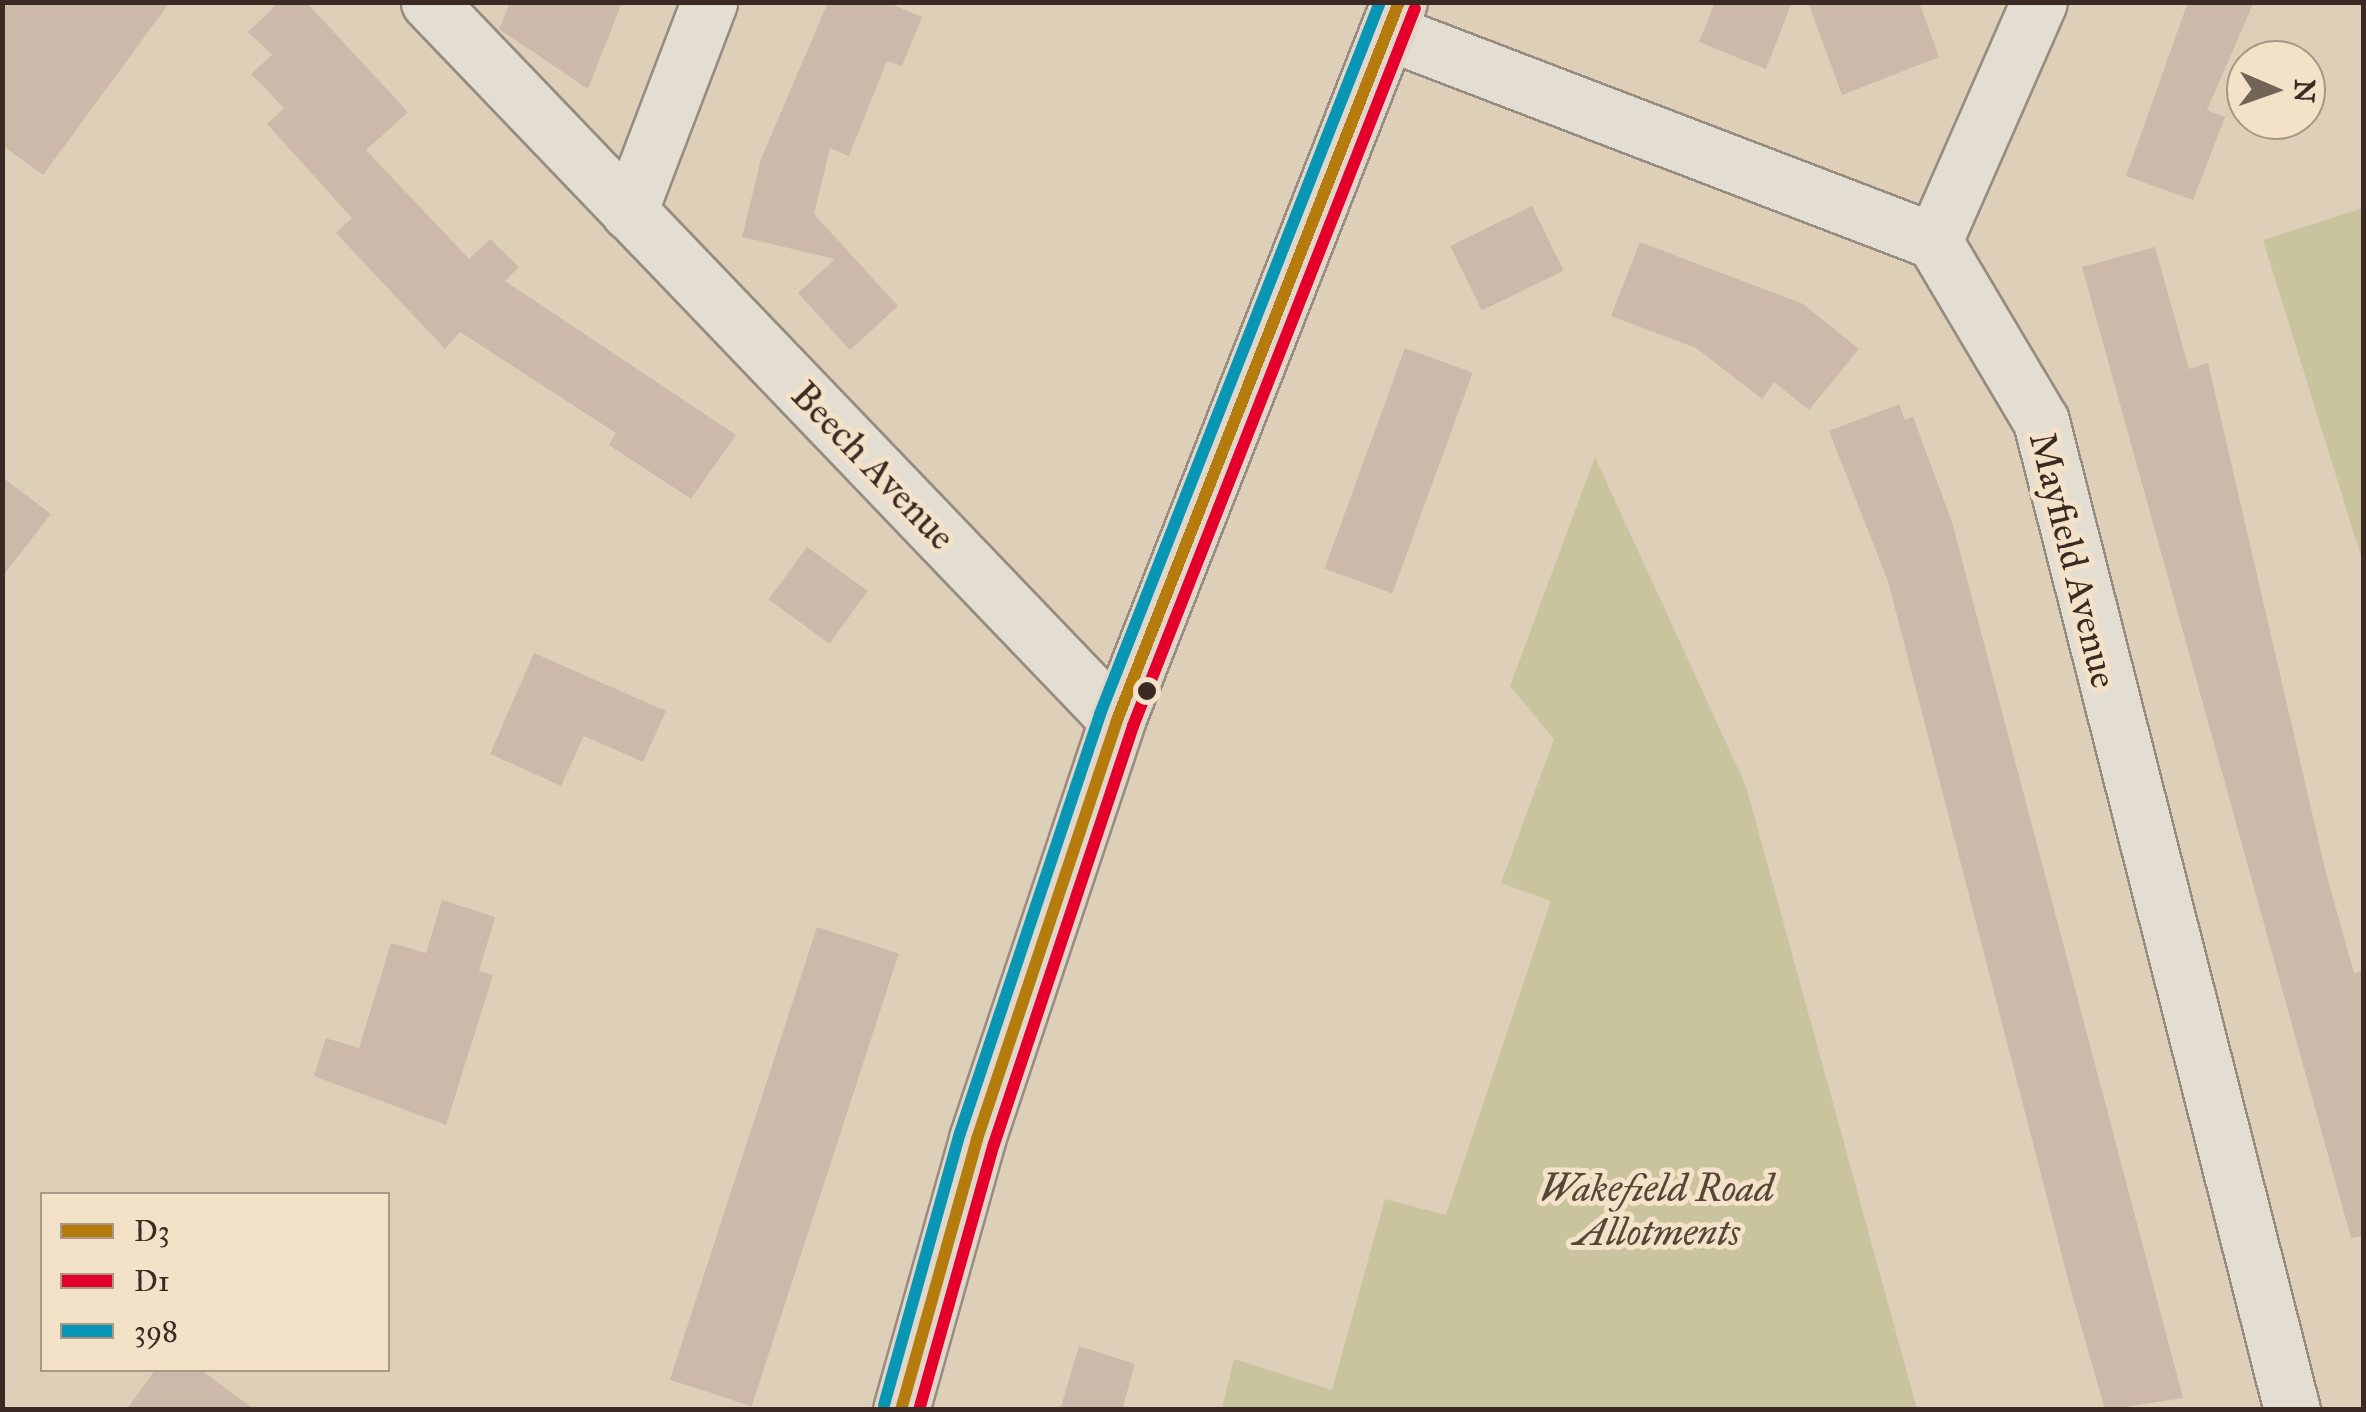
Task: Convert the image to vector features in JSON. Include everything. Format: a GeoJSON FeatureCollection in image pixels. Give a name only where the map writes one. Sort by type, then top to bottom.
{"type":"FeatureCollection","features":[{"type":"Feature","properties":{"kind":"highway"},"geometry":{"type":"LineString","coordinates":[[901,1410],[977,1139],[1117,720],[1393,17]]}},
{"type":"Feature","properties":{"kind":"street","name":"Beech Avenue"},"geometry":{"type":"LineString","coordinates":[[428,2],[1117,720]]}},
{"type":"Feature","properties":{"kind":"street"},"geometry":{"type":"LineString","coordinates":[[629,212],[709,2]]}},
{"type":"Feature","properties":{"kind":"street"},"geometry":{"type":"LineString","coordinates":[[1393,17],[1934,241],[2039,2]]}},
{"type":"Feature","properties":{"kind":"street","name":"Mayfield Avenue"},"geometry":{"type":"LineString","coordinates":[[1934,241],[2041,421],[2292,1410]]}},
{"type":"Feature","properties":{"kind":"green space"},"geometry":{"type":"Polygon","coordinates":[[[2364,208],[2363,563],[2263,240],[2364,208]]]}},
{"type":"Feature","properties":{"kind":"green space","name":"Wakefield Road Allotments"},"geometry":{"type":"Polygon","coordinates":[[[1595,457],[1746,786],[1917,1409],[1222,1409],[1234,1359],[1332,1390],[1385,1199],[1446,1215],[1551,901],[1501,883],[1554,739],[1510,686],[1595,457]]]}},
{"type":"Feature","properties":{"kind":"building"},"geometry":{"type":"Polygon","coordinates":[[[2,2],[170,2],[43,175],[2,145],[2,2]]]}},
{"type":"Feature","properties":{"kind":"building"},"geometry":{"type":"Polygon","coordinates":[[[279,2],[306,2],[408,112],[366,150],[469,259],[490,239],[519,267],[505,281],[736,435],[691,499],[609,445],[616,433],[460,332],[445,349],[336,233],[352,218],[267,124],[284,108],[251,74],[272,55],[248,32],[279,2]]]}},
{"type":"Feature","properties":{"kind":"building"},"geometry":{"type":"Polygon","coordinates":[[[510,2],[622,2],[588,89],[499,29],[510,2]]]}},
{"type":"Feature","properties":{"kind":"building"},"geometry":{"type":"Polygon","coordinates":[[[828,2],[886,2],[922,17],[902,66],[887,61],[849,156],[830,148],[814,214],[898,306],[850,350],[798,293],[835,259],[742,237],[761,159],[828,2]]]}},
{"type":"Feature","properties":{"kind":"building"},"geometry":{"type":"Polygon","coordinates":[[[1715,2],[1792,2],[1766,69],[1699,42],[1715,2]]]}},
{"type":"Feature","properties":{"kind":"building"},"geometry":{"type":"Polygon","coordinates":[[[1808,2],[1919,2],[1939,57],[1842,95],[1808,2]]]}},
{"type":"Feature","properties":{"kind":"building"},"geometry":{"type":"Polygon","coordinates":[[[2188,2],[2254,2],[2237,40],[2226,40],[2226,66],[2207,110],[2225,117],[2193,200],[2126,176],[2188,2]]]}},
{"type":"Feature","properties":{"kind":"building"},"geometry":{"type":"Polygon","coordinates":[[[1532,206],[1564,271],[1482,311],[1450,246],[1532,206]]]}},
{"type":"Feature","properties":{"kind":"building"},"geometry":{"type":"Polygon","coordinates":[[[1640,242],[1803,304],[1859,349],[1809,410],[1774,382],[1762,399],[1696,348],[1611,316],[1640,242]]]}},
{"type":"Feature","properties":{"kind":"building"},"geometry":{"type":"Polygon","coordinates":[[[2155,247],[2189,369],[2208,363],[2326,873],[2354,973],[2364,970],[2364,1236],[2351,1238],[2082,267],[2155,247]]]}},
{"type":"Feature","properties":{"kind":"building"},"geometry":{"type":"Polygon","coordinates":[[[1405,348],[1473,373],[1392,593],[1325,569],[1405,348]]]}},
{"type":"Feature","properties":{"kind":"building"},"geometry":{"type":"Polygon","coordinates":[[[1899,404],[1905,420],[1913,417],[1952,522],[2183,1398],[2105,1410],[1888,581],[1829,431],[1899,404]]]}},
{"type":"Feature","properties":{"kind":"building"},"geometry":{"type":"Polygon","coordinates":[[[2,477],[51,514],[2,577],[2,477]]]}},
{"type":"Feature","properties":{"kind":"building"},"geometry":{"type":"Polygon","coordinates":[[[807,547],[868,591],[829,644],[769,600],[807,547]]]}},
{"type":"Feature","properties":{"kind":"building"},"geometry":{"type":"Polygon","coordinates":[[[534,653],[666,711],[643,762],[584,736],[561,786],[490,754],[534,653]]]}},
{"type":"Feature","properties":{"kind":"building"},"geometry":{"type":"Polygon","coordinates":[[[442,900],[495,917],[479,971],[493,975],[446,1125],[314,1076],[326,1038],[359,1048],[391,943],[426,953],[442,900]]]}},
{"type":"Feature","properties":{"kind":"building"},"geometry":{"type":"Polygon","coordinates":[[[817,927],[899,954],[752,1406],[670,1380],[817,927]]]}},
{"type":"Feature","properties":{"kind":"building"},"geometry":{"type":"Polygon","coordinates":[[[1079,1346],[1135,1364],[1122,1410],[1060,1410],[1079,1346]]]}},
{"type":"Feature","properties":{"kind":"building"},"geometry":{"type":"Polygon","coordinates":[[[154,1372],[204,1372],[255,1410],[126,1410],[154,1372]]]}},
{"type":"Feature","properties":{"kind":"transit line","name":"398"},"geometry":{"type":"LineString","coordinates":[[884,1405],[960,1133],[1100,714],[1380,2]]}},
{"type":"Feature","properties":{"kind":"transit line","name":"D3"},"geometry":{"type":"LineString","coordinates":[[901,1410],[977,1139],[1117,720],[1399,2]]}},
{"type":"Feature","properties":{"kind":"transit line","name":"D1"},"geometry":{"type":"LineString","coordinates":[[919,1410],[994,1144],[1133,726],[1415,8]]}}]}
